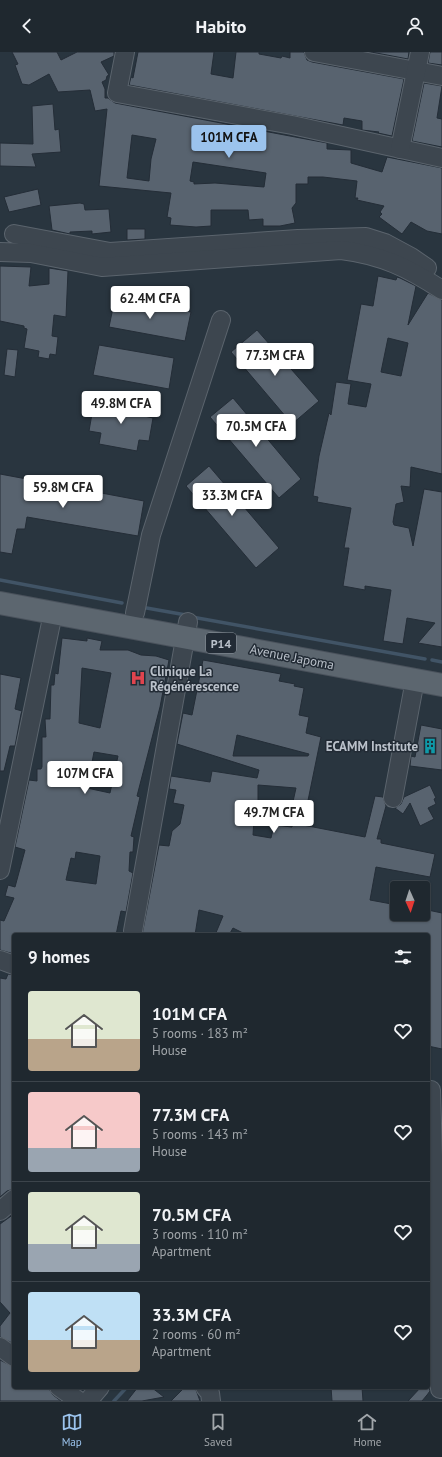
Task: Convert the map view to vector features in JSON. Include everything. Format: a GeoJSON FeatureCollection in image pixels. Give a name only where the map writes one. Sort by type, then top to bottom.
{"type":"FeatureCollection","features":[{"type":"Feature","properties":{"kind":"main road","name":"Avenue Japoma"},"geometry":{"type":"LineString","coordinates":[[0,588],[135,613],[187,629],[442,685]]}},
{"type":"Feature","properties":{"kind":"main road","name":"Avenue Japoma"},"geometry":{"type":"LineString","coordinates":[[0,603],[53,613],[187,629],[442,670]]}},
{"type":"Feature","properties":{"kind":"street"},"geometry":{"type":"LineString","coordinates":[[125,52],[117,93],[292,125],[442,158]]}},
{"type":"Feature","properties":{"kind":"street"},"geometry":{"type":"LineString","coordinates":[[314,52],[442,76]]}},
{"type":"Feature","properties":{"kind":"street"},"geometry":{"type":"LineString","coordinates":[[400,149],[420,52]]}},
{"type":"Feature","properties":{"kind":"street"},"geometry":{"type":"LineString","coordinates":[[14,234],[110,252],[298,239],[366,237],[385,243],[411,256],[442,279]]}},
{"type":"Feature","properties":{"kind":"street"},"geometry":{"type":"LineString","coordinates":[[0,252],[31,253],[102,267],[341,250],[364,252],[408,268],[442,290]]}},
{"type":"Feature","properties":{"kind":"street"},"geometry":{"type":"LineString","coordinates":[[135,613],[151,535],[221,320]]}},
{"type":"Feature","properties":{"kind":"street"},"geometry":{"type":"LineString","coordinates":[[0,870],[53,613]]}},
{"type":"Feature","properties":{"kind":"street"},"geometry":{"type":"LineString","coordinates":[[133,931],[187,629]]}},
{"type":"Feature","properties":{"kind":"street"},"geometry":{"type":"LineString","coordinates":[[393,798],[414,680]]}},
{"type":"Feature","properties":{"kind":"street"},"geometry":{"type":"LineString","coordinates":[[0,960],[12,964]]}},
{"type":"Feature","properties":{"kind":"street"},"geometry":{"type":"LineString","coordinates":[[434,1089],[438,1393]]}},
{"type":"Feature","properties":{"kind":"street"},"geometry":{"type":"LineString","coordinates":[[0,1211],[12,1201]]}},
{"type":"Feature","properties":{"kind":"street"},"geometry":{"type":"LineString","coordinates":[[0,1347],[12,1356]]}},
{"type":"Feature","properties":{"kind":"street"},"geometry":{"type":"LineString","coordinates":[[62,1389],[80,1401]]}},
{"type":"Feature","properties":{"kind":"street"},"geometry":{"type":"LineString","coordinates":[[88,1401],[98,1389]]}},
{"type":"Feature","properties":{"kind":"street"},"geometry":{"type":"LineString","coordinates":[[207,1389],[210,1393],[211,1401]]}},
{"type":"Feature","properties":{"kind":"building"},"geometry":{"type":"Polygon","coordinates":[[[12,52],[57,52],[61,60],[77,52],[114,52],[114,56],[101,62],[109,75],[107,76],[106,80],[102,82],[105,89],[105,98],[108,98],[115,103],[327,143],[327,149],[351,150],[351,163],[382,172],[387,157],[442,168],[442,234],[427,231],[411,222],[402,234],[379,217],[382,214],[380,212],[384,206],[357,200],[358,198],[355,198],[357,181],[323,177],[308,177],[308,184],[296,184],[296,203],[292,208],[295,223],[280,226],[263,226],[263,219],[249,220],[248,210],[211,210],[211,226],[196,227],[170,225],[171,218],[167,217],[171,193],[99,186],[107,109],[95,111],[90,90],[58,92],[49,74],[29,85],[22,84],[15,65],[18,64],[12,52]],[[132,135],[127,178],[149,181],[151,159],[156,139],[132,135]],[[193,162],[190,181],[194,182],[194,184],[215,183],[264,187],[266,173],[193,162]]]}},
{"type":"Feature","properties":{"kind":"building"},"geometry":{"type":"Polygon","coordinates":[[[138,52],[214,52],[211,74],[233,78],[236,52],[259,52],[259,54],[290,58],[290,52],[304,52],[307,60],[312,62],[404,79],[392,136],[378,133],[379,132],[362,130],[362,121],[344,118],[343,125],[129,85],[131,77],[133,78],[138,52]]]}},
{"type":"Feature","properties":{"kind":"building"},"geometry":{"type":"Polygon","coordinates":[[[371,52],[409,52],[408,59],[371,52]]]}},
{"type":"Feature","properties":{"kind":"building"},"geometry":{"type":"Polygon","coordinates":[[[430,52],[442,52],[442,65],[428,63],[430,52]]]}},
{"type":"Feature","properties":{"kind":"building"},"geometry":{"type":"Polygon","coordinates":[[[424,83],[442,86],[437,118],[442,119],[442,147],[412,141],[424,83]]]}},
{"type":"Feature","properties":{"kind":"building"},"geometry":{"type":"Polygon","coordinates":[[[53,104],[55,130],[59,129],[61,152],[32,154],[36,167],[0,166],[0,143],[33,144],[32,106],[53,104]]]}},
{"type":"Feature","properties":{"kind":"building"},"geometry":{"type":"Polygon","coordinates":[[[38,189],[41,205],[9,212],[4,197],[38,189]]]}},
{"type":"Feature","properties":{"kind":"building"},"geometry":{"type":"Polygon","coordinates":[[[80,203],[84,204],[85,210],[109,209],[111,232],[92,234],[92,231],[70,232],[70,234],[52,230],[49,206],[80,203]]]}},
{"type":"Feature","properties":{"kind":"building"},"geometry":{"type":"Polygon","coordinates":[[[127,229],[145,229],[145,239],[127,240],[127,229]]]}},
{"type":"Feature","properties":{"kind":"building"},"geometry":{"type":"Polygon","coordinates":[[[0,266],[31,267],[29,286],[49,284],[49,268],[68,271],[66,317],[54,315],[52,336],[58,337],[56,355],[50,354],[49,359],[38,357],[39,351],[24,348],[27,329],[24,328],[24,326],[0,321],[0,266]]]}},
{"type":"Feature","properties":{"kind":"building"},"geometry":{"type":"Polygon","coordinates":[[[378,276],[396,280],[397,277],[416,286],[408,325],[428,293],[442,300],[442,474],[411,467],[410,487],[401,486],[404,502],[396,504],[393,522],[394,525],[409,528],[413,546],[424,489],[442,492],[442,647],[418,643],[435,623],[407,618],[403,644],[383,641],[391,590],[365,586],[365,590],[343,586],[349,548],[344,548],[351,508],[317,502],[318,497],[313,496],[319,456],[329,413],[331,415],[336,382],[351,384],[348,404],[366,407],[371,384],[347,380],[361,304],[373,306],[378,276]],[[388,338],[381,372],[401,376],[408,343],[388,338]]]}},
{"type":"Feature","properties":{"kind":"building"},"geometry":{"type":"Polygon","coordinates":[[[115,298],[191,312],[185,341],[109,327],[115,298]]]}},
{"type":"Feature","properties":{"kind":"building"},"geometry":{"type":"Polygon","coordinates":[[[257,330],[319,401],[292,424],[231,352],[257,330]]]}},
{"type":"Feature","properties":{"kind":"building"},"geometry":{"type":"Polygon","coordinates":[[[99,345],[174,358],[169,389],[93,375],[99,345]]]}},
{"type":"Feature","properties":{"kind":"building"},"geometry":{"type":"Polygon","coordinates":[[[7,349],[18,350],[15,377],[4,375],[7,349]]]}},
{"type":"Feature","properties":{"kind":"building"},"geometry":{"type":"Polygon","coordinates":[[[233,398],[301,479],[279,498],[210,417],[233,398]]]}},
{"type":"Feature","properties":{"kind":"building"},"geometry":{"type":"Polygon","coordinates":[[[107,400],[145,406],[144,416],[153,418],[149,441],[139,440],[137,451],[99,444],[101,433],[89,431],[93,408],[105,410],[107,400]]]}},
{"type":"Feature","properties":{"kind":"building"},"geometry":{"type":"Polygon","coordinates":[[[209,466],[279,548],[256,568],[186,486],[209,466]]]}},
{"type":"Feature","properties":{"kind":"building"},"geometry":{"type":"Polygon","coordinates":[[[0,474],[144,501],[138,536],[27,517],[25,529],[17,529],[12,554],[0,552],[0,474]]]}},
{"type":"Feature","properties":{"kind":"building"},"geometry":{"type":"Polygon","coordinates":[[[62,638],[87,641],[87,638],[102,641],[100,650],[128,650],[141,655],[156,656],[169,660],[160,707],[137,796],[140,797],[131,836],[134,837],[133,852],[130,852],[129,871],[133,873],[126,912],[121,911],[116,933],[12,933],[12,953],[0,950],[0,920],[4,921],[14,898],[5,896],[8,885],[15,887],[25,850],[15,847],[29,780],[37,781],[37,769],[41,769],[42,767],[42,737],[46,737],[45,719],[50,719],[51,685],[54,685],[55,673],[58,674],[62,638]],[[82,668],[79,723],[100,728],[111,673],[82,668]],[[94,752],[87,788],[110,793],[118,756],[94,752]],[[76,852],[75,859],[71,858],[66,880],[96,884],[100,856],[76,852]]]}},
{"type":"Feature","properties":{"kind":"building"},"geometry":{"type":"Polygon","coordinates":[[[203,660],[281,674],[279,681],[295,684],[294,686],[304,688],[299,715],[309,717],[306,733],[321,737],[303,825],[365,837],[375,796],[383,797],[386,806],[377,839],[381,839],[381,843],[435,854],[430,877],[376,867],[370,900],[390,904],[390,921],[430,921],[430,910],[442,913],[442,1049],[430,1046],[430,933],[243,933],[233,928],[230,933],[216,933],[223,916],[199,910],[195,933],[142,933],[159,845],[169,846],[172,831],[180,824],[184,805],[173,803],[176,790],[169,789],[171,776],[210,782],[212,771],[257,778],[259,770],[177,744],[183,713],[192,715],[203,660]],[[237,735],[233,756],[308,756],[309,754],[237,735]],[[258,785],[258,804],[255,804],[253,835],[271,838],[274,825],[292,827],[295,807],[292,806],[296,788],[258,785]]]}},
{"type":"Feature","properties":{"kind":"building"},"geometry":{"type":"Polygon","coordinates":[[[0,674],[21,678],[15,709],[22,711],[15,746],[10,746],[4,771],[0,771],[0,674]]]}},
{"type":"Feature","properties":{"kind":"building"},"geometry":{"type":"Polygon","coordinates":[[[421,725],[442,729],[442,770],[410,766],[411,756],[415,757],[421,725]]]}},
{"type":"Feature","properties":{"kind":"building"},"geometry":{"type":"Polygon","coordinates":[[[430,785],[436,798],[434,799],[436,804],[428,808],[434,819],[420,826],[410,803],[403,814],[395,808],[401,804],[404,797],[430,785]]]}},
{"type":"Feature","properties":{"kind":"building"},"geometry":{"type":"Polygon","coordinates":[[[8,974],[12,975],[12,1190],[7,1191],[0,1197],[0,978],[6,979],[8,974]]]}},
{"type":"Feature","properties":{"kind":"building"},"geometry":{"type":"Polygon","coordinates":[[[12,1215],[12,1343],[0,1337],[0,1326],[10,1313],[0,1302],[0,1224],[12,1215]]]}},
{"type":"Feature","properties":{"kind":"building"},"geometry":{"type":"Polygon","coordinates":[[[0,1360],[12,1366],[12,1389],[49,1389],[53,1395],[61,1401],[0,1401],[0,1360]]]}},
{"type":"Feature","properties":{"kind":"building"},"geometry":{"type":"Polygon","coordinates":[[[136,1389],[154,1389],[164,1397],[142,1401],[127,1401],[136,1389]]]}},
{"type":"Feature","properties":{"kind":"building"},"geometry":{"type":"Polygon","coordinates":[[[183,1389],[196,1389],[200,1401],[171,1401],[183,1389]]]}},
{"type":"Feature","properties":{"kind":"building"},"geometry":{"type":"Polygon","coordinates":[[[331,1389],[362,1389],[363,1401],[332,1401],[331,1389]]]}},
{"type":"Feature","properties":{"kind":"building"},"geometry":{"type":"Polygon","coordinates":[[[419,1389],[430,1389],[430,1391],[422,1401],[408,1401],[419,1389]]]}},
{"type":"Feature","properties":{"kind":"waterway"},"geometry":{"type":"LineString","coordinates":[[0,580],[122,603]]}},
{"type":"Feature","properties":{"kind":"waterway"},"geometry":{"type":"LineString","coordinates":[[141,607],[186,615]]}},
{"type":"Feature","properties":{"kind":"waterway"},"geometry":{"type":"LineString","coordinates":[[192,617],[425,659]]}},
{"type":"Feature","properties":{"kind":"waterway"},"geometry":{"type":"LineString","coordinates":[[432,660],[442,662]]}},
{"type":"Feature","properties":{"kind":"waterway"},"geometry":{"type":"LineString","coordinates":[[114,1401],[125,1389]]}},
{"type":"Feature","properties":{"kind":"place","name":"Clinique La Régénérescence"},"geometry":{"type":"Point","coordinates":[138,678]}},
{"type":"Feature","properties":{"kind":"place","name":"ECAMM Institute"},"geometry":{"type":"Point","coordinates":[430,746]}}]}
